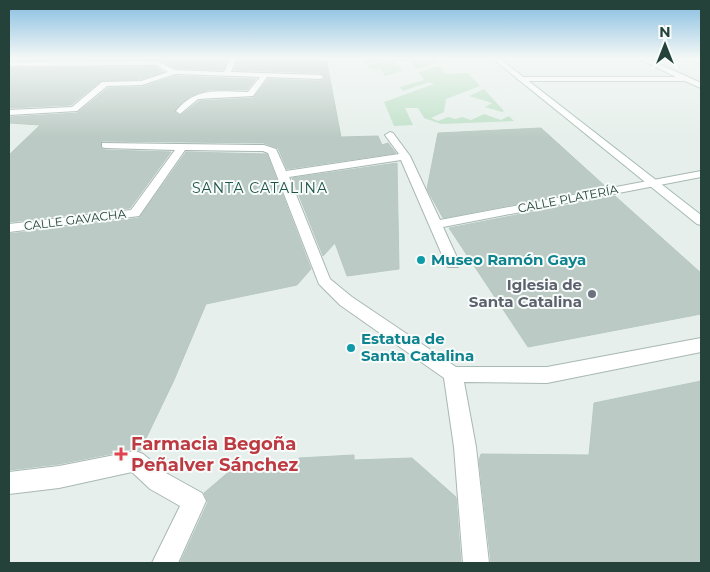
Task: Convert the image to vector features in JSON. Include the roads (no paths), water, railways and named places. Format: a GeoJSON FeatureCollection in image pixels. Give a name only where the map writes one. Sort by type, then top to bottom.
{"type":"FeatureCollection","features":[{"type":"Feature","properties":{"kind":"street"},"geometry":{"type":"LineString","coordinates":[[9,113],[74,109],[104,85]]}},
{"type":"Feature","properties":{"kind":"street"},"geometry":{"type":"LineString","coordinates":[[180,110],[195,97],[205,94],[250,94],[257,85]]}},
{"type":"Feature","properties":{"kind":"street"},"geometry":{"type":"LineString","coordinates":[[527,85],[701,221]]}},
{"type":"Feature","properties":{"kind":"street"},"geometry":{"type":"LineString","coordinates":[[390,135],[405,156],[453,264]]}},
{"type":"Feature","properties":{"kind":"street"},"geometry":{"type":"LineString","coordinates":[[105,146],[257,148],[272,151],[324,281],[346,301],[453,374],[548,374],[701,345]]}},
{"type":"Feature","properties":{"kind":"street","name":"CALLE GAVACHA"},"geometry":{"type":"LineString","coordinates":[[9,228],[135,213],[182,147]]}},
{"type":"Feature","properties":{"kind":"street"},"geometry":{"type":"LineString","coordinates":[[282,175],[405,156]]}},
{"type":"Feature","properties":{"kind":"street","name":"CALLE PLATERÍA"},"geometry":{"type":"LineString","coordinates":[[436,225],[701,174]]}},
{"type":"Feature","properties":{"kind":"street"},"geometry":{"type":"LineString","coordinates":[[453,374],[465,447],[476,563]]}},
{"type":"Feature","properties":{"kind":"street"},"geometry":{"type":"LineString","coordinates":[[9,484],[59,477],[135,461],[158,481],[194,501],[165,563]]}},
{"type":"Feature","properties":{"kind":"place","name":"Museo Ramón Gaya"},"geometry":{"type":"Point","coordinates":[421,260]}},
{"type":"Feature","properties":{"kind":"place","name":"Iglesia de Santa Catalina"},"geometry":{"type":"Point","coordinates":[592,294]}},
{"type":"Feature","properties":{"kind":"place","name":"Estatua de Santa Catalina"},"geometry":{"type":"Point","coordinates":[351,348]}},
{"type":"Feature","properties":{"kind":"place","name":"Farmacia Begoña Peñalver Sánchez"},"geometry":{"type":"Point","coordinates":[121,454]}},
{"type":"Feature","properties":{"kind":"district","name":"SANTA CATALINA"},"geometry":{"type":"Point","coordinates":[260,188]}}]}
